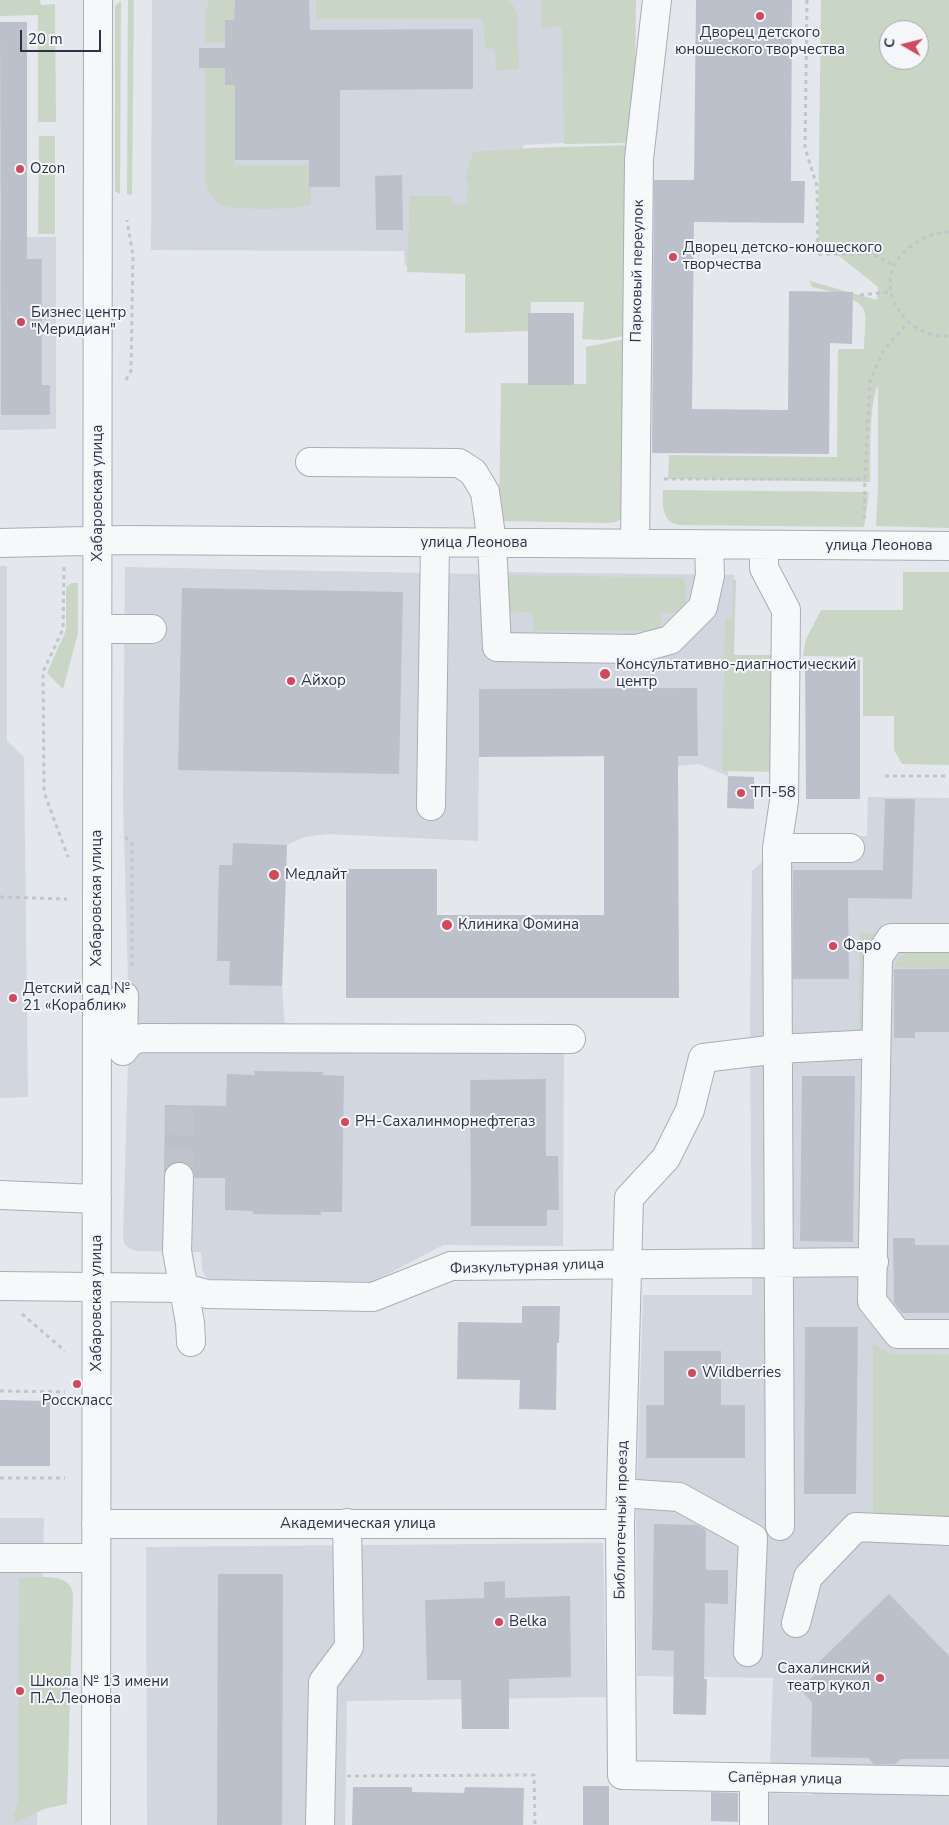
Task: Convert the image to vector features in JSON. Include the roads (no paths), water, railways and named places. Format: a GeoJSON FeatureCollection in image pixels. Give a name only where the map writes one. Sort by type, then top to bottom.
{"type":"FeatureCollection","features":[{"type":"Feature","properties":{"kind":"street","name":"Хабаровская улица"},"geometry":{"type":"LineString","coordinates":[[96,1825],[98,0]]}},
{"type":"Feature","properties":{"kind":"street","name":"Парковый переулок"},"geometry":{"type":"LineString","coordinates":[[634,544],[639,159],[656,0]]}},
{"type":"Feature","properties":{"kind":"street"},"geometry":{"type":"LineString","coordinates":[[310,462],[459,462],[474,472],[485,492],[492,543],[497,647],[636,649],[670,640],[703,607],[710,575],[709,544]]}},
{"type":"Feature","properties":{"kind":"street","name":"улица Леонова"},"geometry":{"type":"LineString","coordinates":[[0,543],[98,541],[949,546]]}},
{"type":"Feature","properties":{"kind":"street"},"geometry":{"type":"LineString","coordinates":[[431,806],[435,543]]}},
{"type":"Feature","properties":{"kind":"street"},"geometry":{"type":"LineString","coordinates":[[764,546],[764,568],[786,610],[784,801],[778,848],[780,1526]]}},
{"type":"Feature","properties":{"kind":"street"},"geometry":{"type":"LineString","coordinates":[[98,629],[152,629]]}},
{"type":"Feature","properties":{"kind":"street"},"geometry":{"type":"LineString","coordinates":[[778,848],[850,848]]}},
{"type":"Feature","properties":{"kind":"street"},"geometry":{"type":"LineString","coordinates":[[949,938],[891,938],[878,957],[872,1301],[898,1334],[949,1334]]}},
{"type":"Feature","properties":{"kind":"street"},"geometry":{"type":"LineString","coordinates":[[97,1021],[124,1008],[124,1051],[131,1041],[142,1038],[571,1039]]}},
{"type":"Feature","properties":{"kind":"street"},"geometry":{"type":"LineString","coordinates":[[778,1049],[875,1044]]}},
{"type":"Feature","properties":{"kind":"street","name":"Библиотечный проезд"},"geometry":{"type":"LineString","coordinates":[[622,1775],[620,1524],[629,1198],[666,1158],[690,1110],[705,1049],[778,1049]]}},
{"type":"Feature","properties":{"kind":"street"},"geometry":{"type":"LineString","coordinates":[[179,1177],[177,1251],[190,1323],[191,1342]]}},
{"type":"Feature","properties":{"kind":"street"},"geometry":{"type":"LineString","coordinates":[[0,1195],[97,1199]]}},
{"type":"Feature","properties":{"kind":"street","name":"Физкультурная улица"},"geometry":{"type":"LineString","coordinates":[[7,1297],[97,1287],[184,1288],[207,1294],[373,1297],[451,1266],[874,1262]]}},
{"type":"Feature","properties":{"kind":"street"},"geometry":{"type":"LineString","coordinates":[[621,1493],[680,1497],[754,1538],[748,1652]]}},
{"type":"Feature","properties":{"kind":"street"},"geometry":{"type":"LineString","coordinates":[[320,1825],[323,1682],[349,1647],[346,1523]]}},
{"type":"Feature","properties":{"kind":"street","name":"Академическая улица"},"geometry":{"type":"LineString","coordinates":[[96,1524],[620,1524]]}},
{"type":"Feature","properties":{"kind":"street"},"geometry":{"type":"LineString","coordinates":[[796,1623],[808,1577],[856,1527],[949,1531]]}},
{"type":"Feature","properties":{"kind":"street"},"geometry":{"type":"LineString","coordinates":[[0,1558],[96,1558]]}},
{"type":"Feature","properties":{"kind":"street","name":"Сапёрная улица"},"geometry":{"type":"LineString","coordinates":[[622,1775],[949,1781]]}},
{"type":"Feature","properties":{"kind":"street"},"geometry":{"type":"LineString","coordinates":[[754,1778],[754,1825]]}},
{"type":"Feature","properties":{"kind":"tunnel"},"geometry":{"type":"LineString","coordinates":[[179,1177],[180,1105]]}},
{"type":"Feature","properties":{"kind":"place","name":"Дворец детского юношеского творчества"},"geometry":{"type":"Point","coordinates":[760,16]}},
{"type":"Feature","properties":{"kind":"place","name":"Ozon"},"geometry":{"type":"Point","coordinates":[20,169]}},
{"type":"Feature","properties":{"kind":"place","name":"Дворец детско-юношеского творчества"},"geometry":{"type":"Point","coordinates":[673,257]}},
{"type":"Feature","properties":{"kind":"place","name":"Бизнес центр \"Меридиан\""},"geometry":{"type":"Point","coordinates":[21,322]}},
{"type":"Feature","properties":{"kind":"place","name":"Консультативно-диагностический центр"},"geometry":{"type":"Point","coordinates":[605,674]}},
{"type":"Feature","properties":{"kind":"place","name":"Айхор"},"geometry":{"type":"Point","coordinates":[291,681]}},
{"type":"Feature","properties":{"kind":"place","name":"ТП-58"},"geometry":{"type":"Point","coordinates":[741,793]}},
{"type":"Feature","properties":{"kind":"place","name":"Медлайт"},"geometry":{"type":"Point","coordinates":[274,875]}},
{"type":"Feature","properties":{"kind":"place","name":"Клиника Фомина"},"geometry":{"type":"Point","coordinates":[447,925]}},
{"type":"Feature","properties":{"kind":"place","name":"Фаро"},"geometry":{"type":"Point","coordinates":[833,946]}},
{"type":"Feature","properties":{"kind":"place","name":"Детский сад № 21 «Кораблик»"},"geometry":{"type":"Point","coordinates":[13,998]}},
{"type":"Feature","properties":{"kind":"place","name":"РН-Сахалинморнефтегаз"},"geometry":{"type":"Point","coordinates":[345,1122]}},
{"type":"Feature","properties":{"kind":"place","name":"Wildberries"},"geometry":{"type":"Point","coordinates":[692,1373]}},
{"type":"Feature","properties":{"kind":"place","name":"Росскласс"},"geometry":{"type":"Point","coordinates":[77,1384]}},
{"type":"Feature","properties":{"kind":"place","name":"Belka"},"geometry":{"type":"Point","coordinates":[499,1622]}},
{"type":"Feature","properties":{"kind":"place","name":"Сахалинский театр кукол"},"geometry":{"type":"Point","coordinates":[880,1678]}},
{"type":"Feature","properties":{"kind":"place","name":"Школа № 13 имени П.А.Леонова"},"geometry":{"type":"Point","coordinates":[20,1691]}}]}
